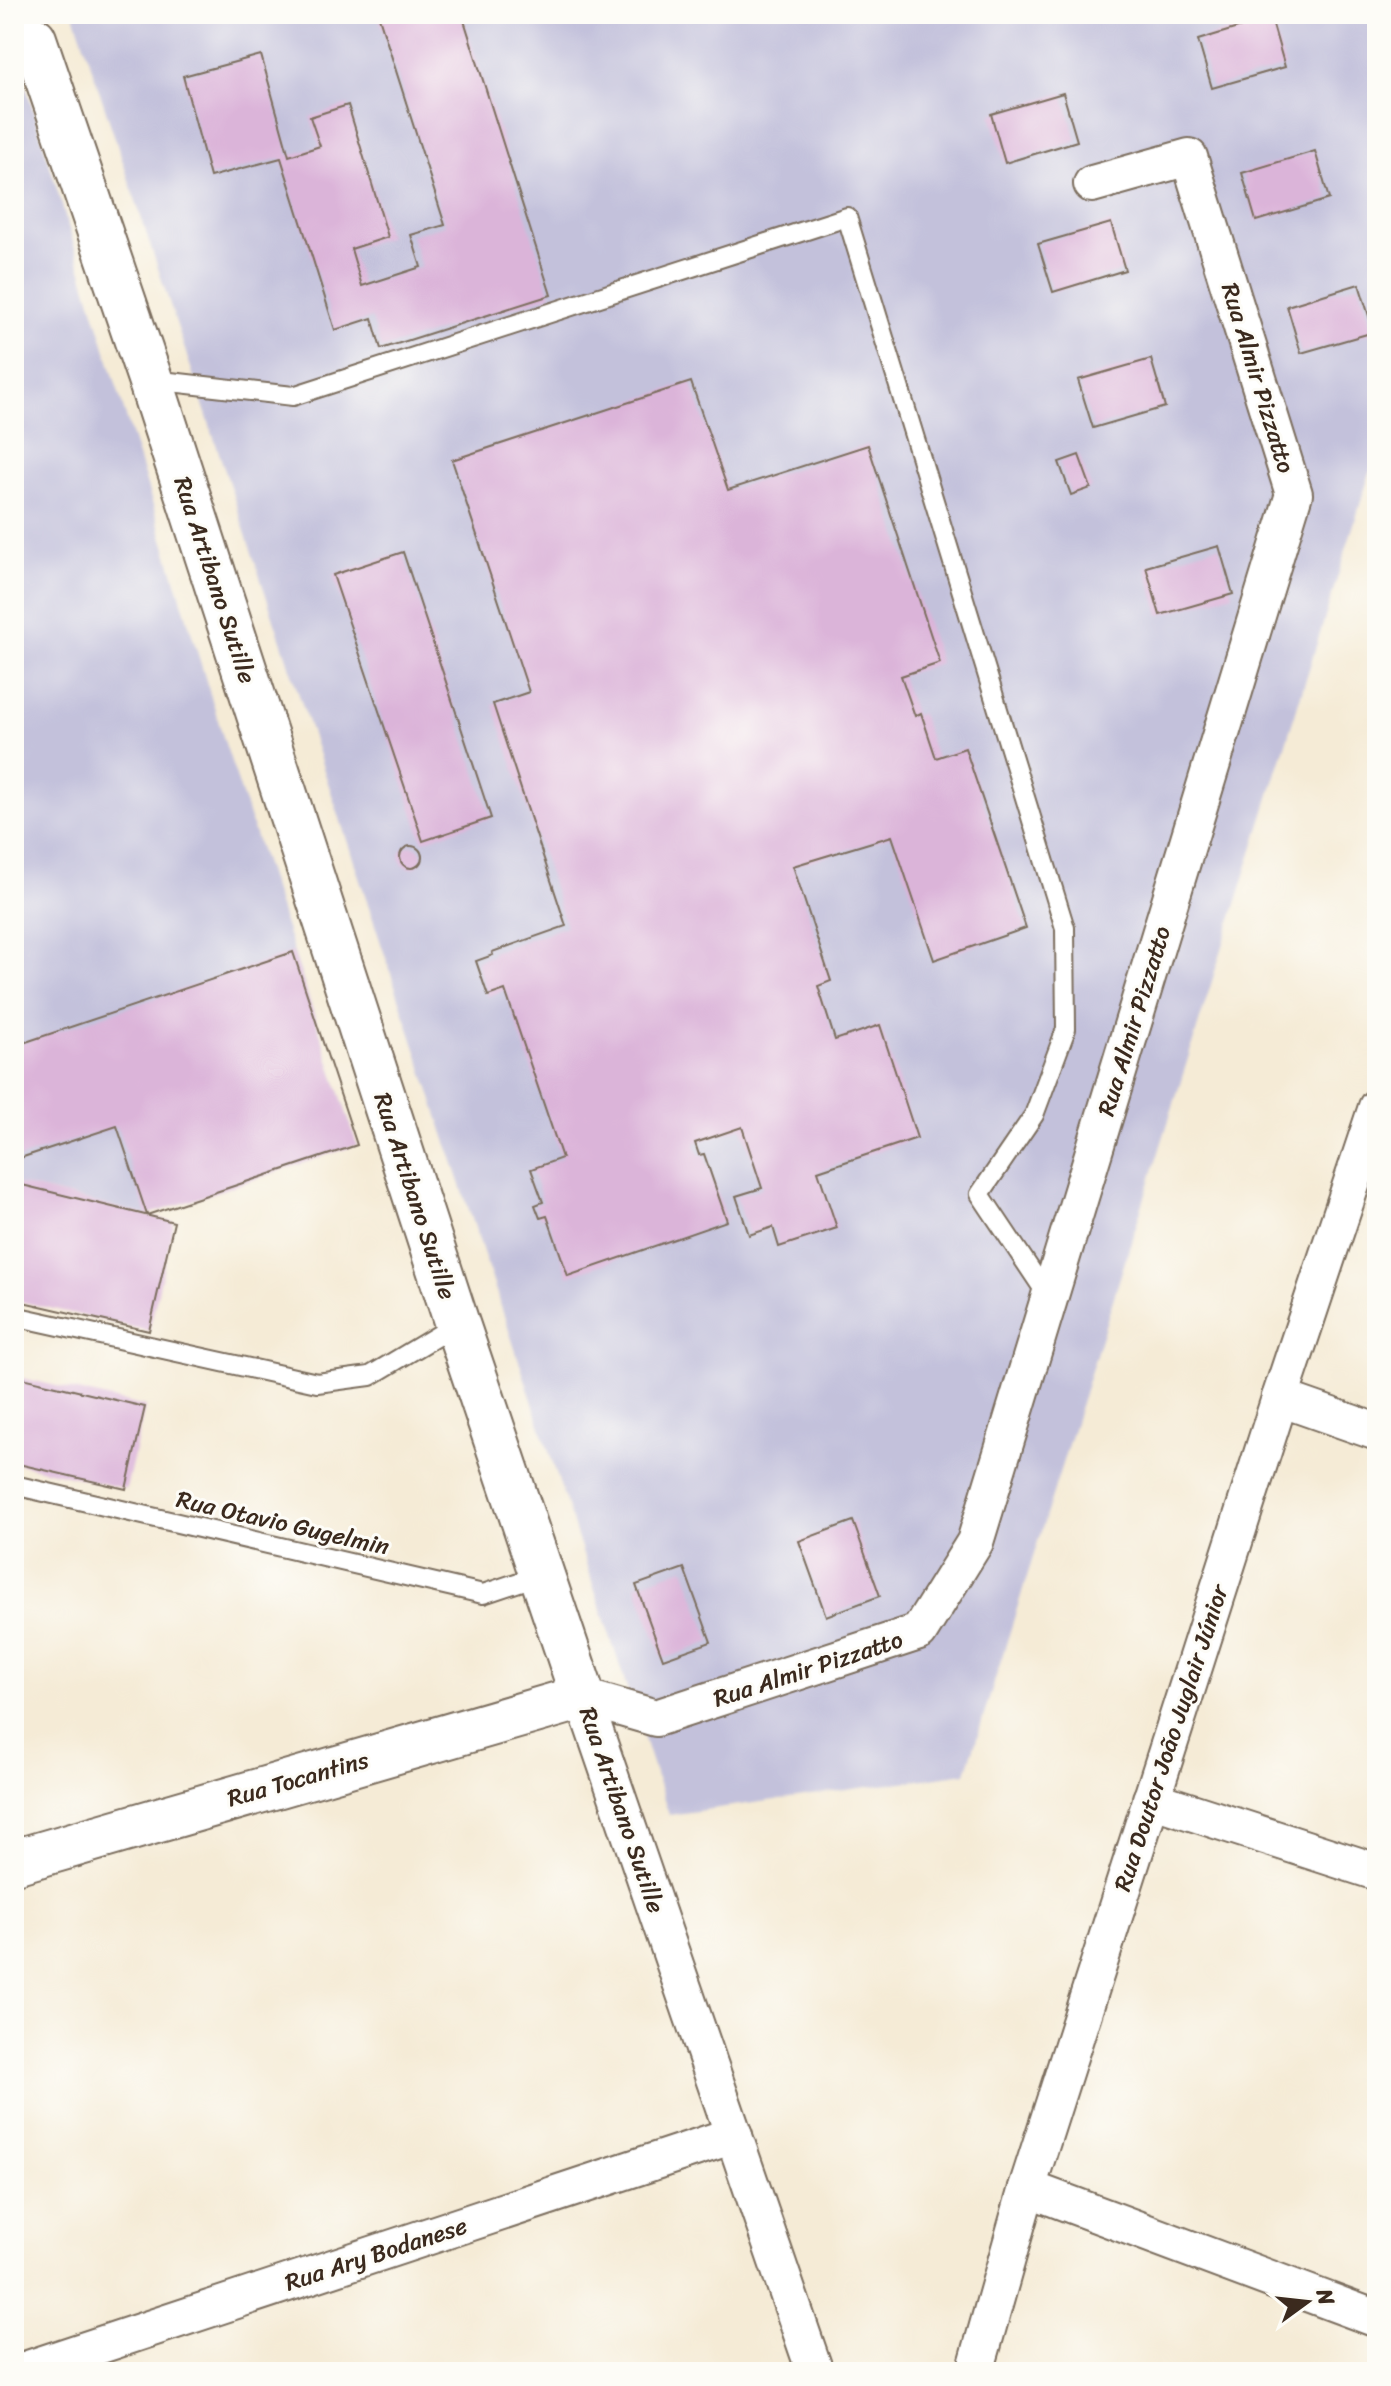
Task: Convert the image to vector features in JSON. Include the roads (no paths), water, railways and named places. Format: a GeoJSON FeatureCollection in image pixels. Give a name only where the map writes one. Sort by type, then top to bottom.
{"type":"FeatureCollection","features":[{"type":"Feature","properties":{"kind":"main road","name":"Rua Artibano Sutille"},"geometry":{"type":"LineString","coordinates":[[14,27],[34,39],[150,379],[457,1324],[583,1697]]}},
{"type":"Feature","properties":{"kind":"main road","name":"Rua Tocantins"},"geometry":{"type":"LineString","coordinates":[[14,1862],[583,1697]]}},
{"type":"Feature","properties":{"kind":"street","name":"Rua Almir Pizzatto"},"geometry":{"type":"LineString","coordinates":[[583,1697],[656,1718],[919,1632],[975,1542],[1294,494],[1189,157],[1092,184]]}},
{"type":"Feature","properties":{"kind":"street","name":"Rua Doutor João Juglair Júnior"},"geometry":{"type":"LineString","coordinates":[[975,2372],[1027,2188],[1280,1398],[1377,1107]]}},
{"type":"Feature","properties":{"kind":"street"},"geometry":{"type":"LineString","coordinates":[[1280,1398],[1377,1432]]}},
{"type":"Feature","properties":{"kind":"street","name":"Rua Artibano Sutille"},"geometry":{"type":"LineString","coordinates":[[583,1697],[815,2372]]}},
{"type":"Feature","properties":{"kind":"street"},"geometry":{"type":"LineString","coordinates":[[1151,1799],[1377,1872]]}},
{"type":"Feature","properties":{"kind":"street","name":"Rua Ary Bodanese"},"geometry":{"type":"LineString","coordinates":[[19,2372],[734,2135]]}},
{"type":"Feature","properties":{"kind":"street"},"geometry":{"type":"LineString","coordinates":[[1027,2188],[1377,2319]]}},
{"type":"Feature","properties":{"kind":"street"},"geometry":{"type":"LineString","coordinates":[[14,2357],[19,2372]]}},
{"type":"Feature","properties":{"kind":"lane"},"geometry":{"type":"LineString","coordinates":[[150,379],[293,396],[847,217],[1065,928],[1066,1029],[1034,1115],[980,1194],[1050,1299]]}},
{"type":"Feature","properties":{"kind":"lane"},"geometry":{"type":"LineString","coordinates":[[14,1316],[317,1383],[370,1376],[457,1324]]}},
{"type":"Feature","properties":{"kind":"lane","name":"Rua Otavio Gugelmin"},"geometry":{"type":"LineString","coordinates":[[14,1485],[483,1594],[540,1575]]}}]}
